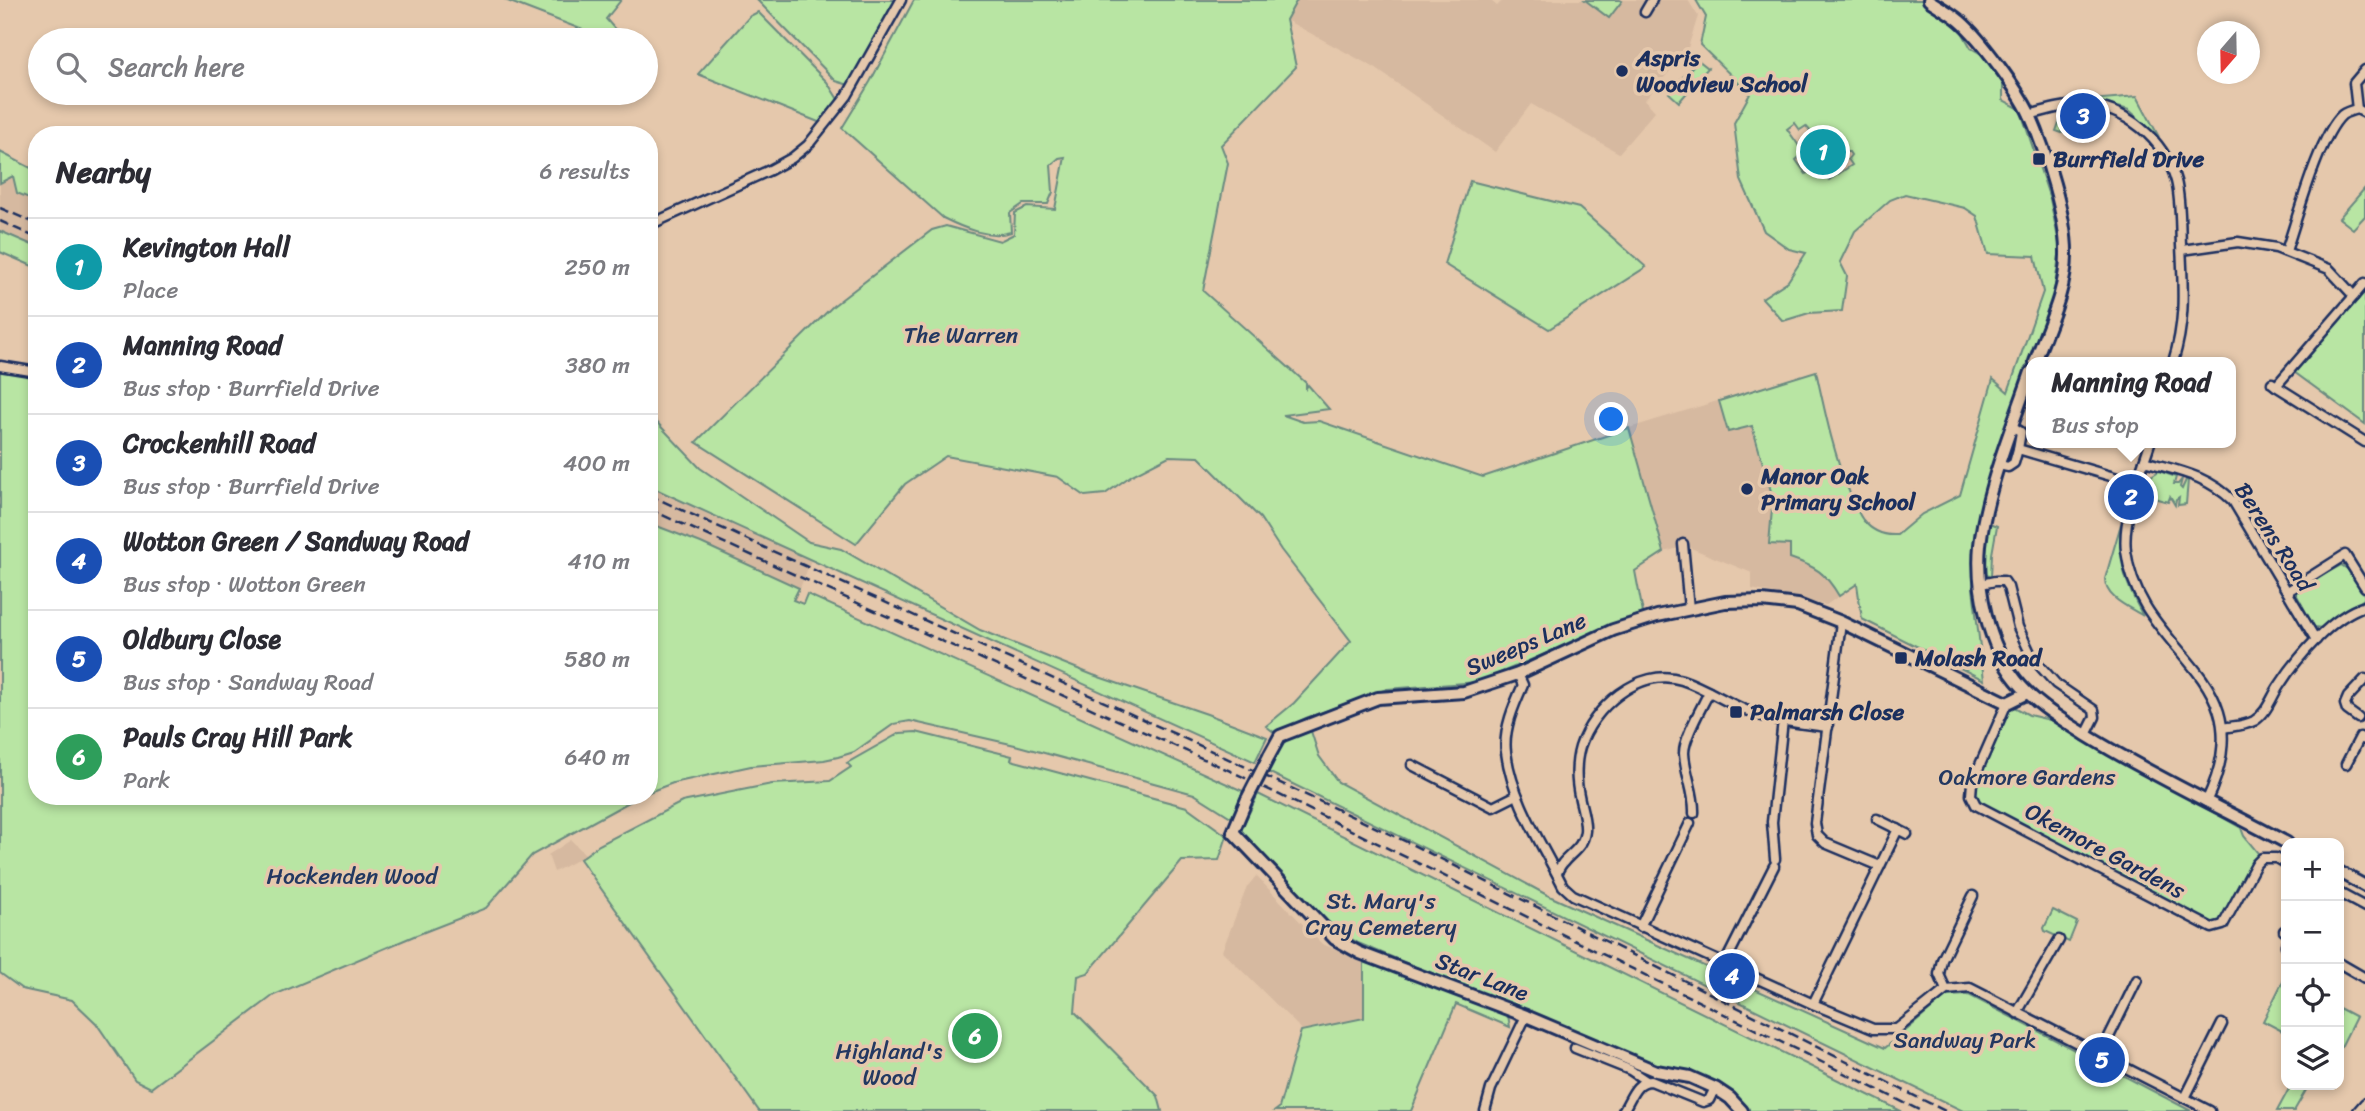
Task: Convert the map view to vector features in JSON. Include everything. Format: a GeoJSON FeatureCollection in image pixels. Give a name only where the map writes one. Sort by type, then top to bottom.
{"type":"FeatureCollection","features":[{"type":"Feature","properties":{"kind":"street"},"geometry":{"type":"LineString","coordinates":[[658,221],[770,170],[808,145],[847,96],[901,0]]}},
{"type":"Feature","properties":{"kind":"street"},"geometry":{"type":"LineString","coordinates":[[1645,12],[1652,0]]}},
{"type":"Feature","properties":{"kind":"street"},"geometry":{"type":"LineString","coordinates":[[1929,0],[1960,21],[1987,50],[2029,115],[2054,184],[2062,218],[2066,255],[2057,303],[2037,357]]}},
{"type":"Feature","properties":{"kind":"street"},"geometry":{"type":"LineString","coordinates":[[2286,251],[2319,154],[2343,114],[2361,111],[2354,83],[2365,70]]}},
{"type":"Feature","properties":{"kind":"street"},"geometry":{"type":"LineString","coordinates":[[2029,115],[2064,106],[2102,108],[2131,120],[2150,135],[2162,150],[2176,181],[2182,250],[2185,306],[2174,357]]}},
{"type":"Feature","properties":{"kind":"street"},"geometry":{"type":"LineString","coordinates":[[2182,250],[2238,242],[2286,251],[2329,269],[2354,296]]}},
{"type":"Feature","properties":{"kind":"street"},"geometry":{"type":"LineString","coordinates":[[2365,283],[2274,384],[2365,442]]}},
{"type":"Feature","properties":{"kind":"street"},"geometry":{"type":"LineString","coordinates":[[0,366],[28,371]]}},
{"type":"Feature","properties":{"kind":"street"},"geometry":{"type":"LineString","coordinates":[[2026,386],[1999,465],[1981,537],[1981,584],[1995,643],[2004,664],[2027,693],[2056,717],[2164,781],[2281,840]]}},
{"type":"Feature","properties":{"kind":"street"},"geometry":{"type":"LineString","coordinates":[[1999,465],[2008,467],[2014,463],[2021,432],[2012,426]]}},
{"type":"Feature","properties":{"kind":"street"},"geometry":{"type":"LineString","coordinates":[[2148,448],[2128,521],[2126,549],[2134,585],[2151,618],[2208,685],[2218,708],[2222,728],[2222,752],[2214,786],[2206,802]]}},
{"type":"Feature","properties":{"kind":"street"},"geometry":{"type":"LineString","coordinates":[[2018,449],[2138,484]]}},
{"type":"Feature","properties":{"kind":"street","name":"Berens Road"},"geometry":{"type":"LineString","coordinates":[[2144,461],[2200,477],[2216,485],[2233,501],[2316,640]]}},
{"type":"Feature","properties":{"kind":"street"},"geometry":{"type":"LineString","coordinates":[[1683,544],[1689,609]]}},
{"type":"Feature","properties":{"kind":"street"},"geometry":{"type":"LineString","coordinates":[[2288,592],[2345,555],[2365,587]]}},
{"type":"Feature","properties":{"kind":"street"},"geometry":{"type":"LineString","coordinates":[[1981,584],[2004,581],[2018,627],[2032,657],[2056,684],[2094,710],[2095,717],[2086,735]]}},
{"type":"Feature","properties":{"kind":"street","name":"Sweeps Lane"},"geometry":{"type":"LineString","coordinates":[[1233,832],[1280,736],[1378,698],[1464,692],[1518,674],[1613,630],[1657,616],[1725,602],[1762,601],[1798,605],[1841,622],[2007,703]]}},
{"type":"Feature","properties":{"kind":"street"},"geometry":{"type":"LineString","coordinates":[[2222,728],[2244,725],[2261,716],[2283,680],[2316,640],[2356,608],[2365,606]]}},
{"type":"Feature","properties":{"kind":"street"},"geometry":{"type":"LineString","coordinates":[[1841,622],[1815,823],[1817,835],[1825,843],[1880,866]]}},
{"type":"Feature","properties":{"kind":"street"},"geometry":{"type":"LineString","coordinates":[[1518,674],[1523,685],[1511,714],[1506,750],[1517,795],[1563,886],[1573,895],[1724,965],[1873,1029],[1897,1029],[1946,990],[1970,988],[2210,1111]]}},
{"type":"Feature","properties":{"kind":"street"},"geometry":{"type":"LineString","coordinates":[[1557,873],[1560,864],[1582,845],[1586,829],[1576,784],[1578,759],[1584,736],[1595,716],[1609,701],[1626,690],[1649,680],[1679,679],[1760,715],[1828,727]]}},
{"type":"Feature","properties":{"kind":"street"},"geometry":{"type":"LineString","coordinates":[[2358,718],[2347,710],[2345,704],[2365,679]]}},
{"type":"Feature","properties":{"kind":"street"},"geometry":{"type":"LineString","coordinates":[[1694,813],[1695,804],[1684,754],[1685,744],[1709,692]]}},
{"type":"Feature","properties":{"kind":"street"},"geometry":{"type":"LineString","coordinates":[[2007,703],[2027,693]]}},
{"type":"Feature","properties":{"kind":"street","name":"Okemore Gardens"},"geometry":{"type":"LineString","coordinates":[[2007,703],[1972,783],[1971,795],[1976,805],[2212,928],[2223,925],[2256,864],[2262,859],[2276,858],[2281,861]]}},
{"type":"Feature","properties":{"kind":"street"},"geometry":{"type":"LineString","coordinates":[[1724,965],[1774,862],[1772,822],[1783,720]]}},
{"type":"Feature","properties":{"kind":"street"},"geometry":{"type":"LineString","coordinates":[[2346,764],[2360,737],[2365,740]]}},
{"type":"Feature","properties":{"kind":"street"},"geometry":{"type":"LineString","coordinates":[[1412,765],[1493,807],[1517,795]]}},
{"type":"Feature","properties":{"kind":"street"},"geometry":{"type":"LineString","coordinates":[[1814,1004],[1880,866],[1902,832],[1877,820]]}},
{"type":"Feature","properties":{"kind":"street"},"geometry":{"type":"LineString","coordinates":[[1640,927],[1690,823]]}},
{"type":"Feature","properties":{"kind":"street","name":"Star Lane"},"geometry":{"type":"LineString","coordinates":[[1233,832],[1335,939],[1370,958],[1526,1016],[1656,1071],[1690,1077],[1715,1088],[1738,1110]]}},
{"type":"Feature","properties":{"kind":"street"},"geometry":{"type":"LineString","coordinates":[[2344,875],[2365,886]]}},
{"type":"Feature","properties":{"kind":"street"},"geometry":{"type":"LineString","coordinates":[[1946,990],[1939,974],[1942,960],[1973,896]]}},
{"type":"Feature","properties":{"kind":"street"},"geometry":{"type":"LineString","coordinates":[[2344,896],[2365,907]]}},
{"type":"Feature","properties":{"kind":"street"},"geometry":{"type":"LineString","coordinates":[[2017,1013],[2059,940]]}},
{"type":"Feature","properties":{"kind":"street"},"geometry":{"type":"LineString","coordinates":[[2341,964],[2365,978]]}},
{"type":"Feature","properties":{"kind":"street"},"geometry":{"type":"LineString","coordinates":[[2100,1055],[2137,980]]}},
{"type":"Feature","properties":{"kind":"street"},"geometry":{"type":"LineString","coordinates":[[1485,1111],[1490,1088],[1526,1016]]}},
{"type":"Feature","properties":{"kind":"street"},"geometry":{"type":"LineString","coordinates":[[2185,1098],[2222,1024]]}},
{"type":"Feature","properties":{"kind":"street"},"geometry":{"type":"LineString","coordinates":[[1575,1048],[1630,1070],[1645,1080],[1703,1102],[1709,1100],[1715,1088]]}},
{"type":"Feature","properties":{"kind":"street"},"geometry":{"type":"LineString","coordinates":[[1623,1111],[1640,1083],[1645,1080]]}},
{"type":"Feature","properties":{"kind":"street"},"geometry":{"type":"LineString","coordinates":[[2358,1111],[2365,1103]]}},
{"type":"Feature","properties":{"kind":"shaded area"},"geometry":{"type":"Polygon","coordinates":[[[1297,0],[1490,0],[1497,6],[1503,0],[1688,0],[1698,16],[1687,51],[1645,100],[1655,111],[1619,153],[1531,104],[1495,152],[1375,68],[1286,20],[1297,0]]]}},
{"type":"Feature","properties":{"kind":"shaded area"},"geometry":{"type":"Polygon","coordinates":[[[0,171],[28,185],[28,260],[0,248],[0,171]]]}},
{"type":"Feature","properties":{"kind":"shaded area","name":"Manor Oak Primary School"},"geometry":{"type":"Polygon","coordinates":[[[1816,371],[1837,462],[1856,507],[1886,564],[1826,605],[1752,589],[1752,573],[1686,546],[1664,552],[1629,428],[1816,371]]]}},
{"type":"Feature","properties":{"kind":"shaded area"},"geometry":{"type":"Polygon","coordinates":[[[658,458],[809,542],[811,560],[795,601],[706,578],[658,550],[658,458]]]}},
{"type":"Feature","properties":{"kind":"shaded area"},"geometry":{"type":"Polygon","coordinates":[[[571,840],[586,855],[554,872],[548,855],[571,840]]]}},
{"type":"Feature","properties":{"kind":"shaded area"},"geometry":{"type":"Polygon","coordinates":[[[1256,876],[1322,944],[1364,960],[1364,1018],[1302,1030],[1222,951],[1247,887],[1256,876]]]}},
{"type":"Feature","properties":{"kind":"green space"},"geometry":{"type":"Polygon","coordinates":[[[505,0],[621,0],[606,19],[614,28],[578,28],[505,0]]]}},
{"type":"Feature","properties":{"kind":"green space"},"geometry":{"type":"Polygon","coordinates":[[[757,0],[897,0],[849,85],[836,81],[757,0]]]}},
{"type":"Feature","properties":{"kind":"green space","name":"The Warren"},"geometry":{"type":"Polygon","coordinates":[[[914,0],[1297,0],[1286,20],[1296,67],[1221,145],[1228,163],[1203,291],[1306,383],[1306,388],[1308,385],[1329,409],[1283,415],[1303,422],[1319,421],[1483,477],[1629,428],[1664,552],[1635,571],[1643,613],[1478,682],[1387,689],[1306,718],[1275,733],[1266,726],[1294,703],[1351,641],[1281,550],[1260,518],[1199,457],[1169,456],[1132,475],[1105,494],[1085,496],[1058,477],[946,456],[905,484],[856,544],[696,442],[833,306],[932,230],[946,226],[1000,241],[1014,234],[1015,213],[1027,207],[1055,209],[1065,157],[1059,158],[1051,165],[1053,192],[1048,204],[1023,204],[1010,213],[1011,232],[985,233],[967,229],[943,218],[842,128],[914,0]]]}},
{"type":"Feature","properties":{"kind":"green space"},"geometry":{"type":"Polygon","coordinates":[[[1585,0],[1620,0],[1622,1],[1609,18],[1585,0]]]}},
{"type":"Feature","properties":{"kind":"green space"},"geometry":{"type":"Polygon","coordinates":[[[1696,0],[1924,0],[1958,25],[1971,48],[1990,59],[2003,80],[2003,100],[2020,109],[2050,199],[2060,248],[2054,293],[2031,357],[2026,357],[2026,371],[2007,424],[1976,540],[1973,588],[1984,680],[1862,619],[1857,584],[1839,596],[1819,571],[1790,558],[1790,545],[1769,544],[1773,498],[1752,426],[1728,432],[1719,401],[1816,371],[1834,447],[1857,510],[1874,530],[1882,534],[1897,535],[1922,514],[1960,495],[1993,379],[2008,392],[2043,292],[2035,256],[1988,254],[1977,216],[1965,208],[1905,194],[1890,200],[1855,231],[1840,262],[1847,276],[1842,311],[1809,313],[1783,321],[1762,298],[1788,281],[1806,253],[1789,249],[1764,231],[1741,180],[1734,123],[1750,94],[1700,45],[1706,17],[1696,0]],[[1795,123],[1787,129],[1804,153],[1796,160],[1806,174],[1818,166],[1829,180],[1852,165],[1848,159],[1851,155],[1849,152],[1843,152],[1834,139],[1823,146],[1806,126],[1800,130],[1795,123]]]}},
{"type":"Feature","properties":{"kind":"green space"},"geometry":{"type":"Polygon","coordinates":[[[758,12],[827,82],[839,101],[821,123],[698,74],[750,16],[758,12]]]}},
{"type":"Feature","properties":{"kind":"green space"},"geometry":{"type":"Polygon","coordinates":[[[1698,60],[1708,68],[1679,102],[1669,93],[1698,60]]]}},
{"type":"Feature","properties":{"kind":"green space"},"geometry":{"type":"Polygon","coordinates":[[[2137,96],[2159,137],[2129,110],[2091,100],[2137,96]]]}},
{"type":"Feature","properties":{"kind":"green space"},"geometry":{"type":"Polygon","coordinates":[[[2062,115],[2089,115],[2086,126],[2069,121],[2062,133],[2056,131],[2062,115]]]}},
{"type":"Feature","properties":{"kind":"green space"},"geometry":{"type":"Polygon","coordinates":[[[0,152],[28,166],[28,198],[17,193],[13,176],[0,183],[0,152]]]}},
{"type":"Feature","properties":{"kind":"green space"},"geometry":{"type":"Polygon","coordinates":[[[1470,181],[1579,208],[1646,267],[1549,329],[1444,264],[1470,181]]]}},
{"type":"Feature","properties":{"kind":"green space"},"geometry":{"type":"Polygon","coordinates":[[[2365,188],[2365,216],[2353,229],[2339,218],[2365,188]]]}},
{"type":"Feature","properties":{"kind":"green space"},"geometry":{"type":"Polygon","coordinates":[[[0,231],[28,243],[28,264],[0,252],[0,231]]]}},
{"type":"Feature","properties":{"kind":"green space"},"geometry":{"type":"Polygon","coordinates":[[[2365,290],[2365,424],[2294,372],[2365,290]]]}},
{"type":"Feature","properties":{"kind":"green space","name":"Hockenden Wood"},"geometry":{"type":"Polygon","coordinates":[[[0,366],[28,371],[28,805],[624,805],[532,855],[486,908],[274,995],[151,1088],[135,1080],[96,1023],[72,1000],[22,989],[0,973],[0,366]]]}},
{"type":"Feature","properties":{"kind":"green space"},"geometry":{"type":"Polygon","coordinates":[[[658,424],[700,468],[809,542],[841,549],[980,630],[1093,675],[1267,737],[1255,762],[658,490],[658,424]]]}},
{"type":"Feature","properties":{"kind":"green space"},"geometry":{"type":"Polygon","coordinates":[[[2159,471],[2176,477],[2174,484],[2178,484],[2182,479],[2182,489],[2188,480],[2186,504],[2178,505],[2179,498],[2175,505],[2170,497],[2168,502],[2143,495],[2148,478],[2159,471]]]}},
{"type":"Feature","properties":{"kind":"green space"},"geometry":{"type":"Polygon","coordinates":[[[1989,523],[1997,526],[1991,578],[1986,574],[1984,554],[1989,523]]]}},
{"type":"Feature","properties":{"kind":"green space"},"geometry":{"type":"Polygon","coordinates":[[[2121,524],[2124,572],[2143,616],[2113,597],[2106,586],[2105,579],[2121,524]]]}},
{"type":"Feature","properties":{"kind":"green space"},"geometry":{"type":"Polygon","coordinates":[[[658,526],[799,588],[793,600],[803,604],[807,594],[1245,792],[1234,819],[1194,794],[1015,745],[910,721],[894,724],[854,752],[838,757],[751,766],[658,789],[658,526]]]}},
{"type":"Feature","properties":{"kind":"green space"},"geometry":{"type":"Polygon","coordinates":[[[2341,565],[2352,572],[2365,596],[2364,599],[2322,628],[2314,627],[2295,592],[2341,565]]]}},
{"type":"Feature","properties":{"kind":"green space","name":"Oakmore Gardens"},"geometry":{"type":"Polygon","coordinates":[[[2007,703],[2029,715],[2050,720],[2241,828],[2244,836],[2262,858],[2216,928],[1976,805],[1971,789],[2007,703]]]}},
{"type":"Feature","properties":{"kind":"green space","name":"Sandway Park"},"geometry":{"type":"Polygon","coordinates":[[[1310,728],[1319,756],[1338,782],[1547,895],[1885,1048],[1947,996],[1969,995],[2191,1111],[1963,1111],[1268,772],[1285,739],[1310,728]]]}},
{"type":"Feature","properties":{"kind":"green space","name":"Highland's Wood"},"geometry":{"type":"Polygon","coordinates":[[[916,732],[1012,756],[1011,760],[1187,807],[1227,836],[1219,860],[1182,861],[1088,973],[1078,976],[1075,1012],[1158,1096],[1162,1111],[759,1111],[580,859],[599,845],[682,802],[772,784],[830,781],[851,767],[847,763],[900,733],[916,732]]]}},
{"type":"Feature","properties":{"kind":"green space","name":"St. Mary's Cray Cemetery"},"geometry":{"type":"Polygon","coordinates":[[[1258,794],[1901,1111],[1747,1111],[1739,1101],[1358,943],[1334,928],[1240,832],[1258,794]]]}},
{"type":"Feature","properties":{"kind":"green space"},"geometry":{"type":"Polygon","coordinates":[[[2053,910],[2077,922],[2069,942],[2045,931],[2053,910]]]}},
{"type":"Feature","properties":{"kind":"green space"},"geometry":{"type":"Polygon","coordinates":[[[1364,960],[1508,1015],[1510,1027],[1456,1004],[1411,1111],[1275,1111],[1279,1108],[1301,1031],[1364,1018],[1364,960]]]}},
{"type":"Feature","properties":{"kind":"green space"},"geometry":{"type":"Polygon","coordinates":[[[2281,985],[2281,1030],[2263,1021],[2281,985]]]}},
{"type":"Feature","properties":{"kind":"green space"},"geometry":{"type":"Polygon","coordinates":[[[2344,1011],[2356,1017],[2344,1041],[2344,1011]]]}},
{"type":"Feature","properties":{"kind":"green space"},"geometry":{"type":"Polygon","coordinates":[[[2288,1090],[2306,1090],[2294,1111],[2277,1111],[2288,1090]]]}},
{"type":"Feature","properties":{"kind":"railway"},"geometry":{"type":"LineString","coordinates":[[0,208],[28,220]]}},
{"type":"Feature","properties":{"kind":"railway"},"geometry":{"type":"LineString","coordinates":[[0,221],[28,234]]}},
{"type":"Feature","properties":{"kind":"railway"},"geometry":{"type":"LineString","coordinates":[[658,499],[1409,843],[1945,1111]]}},
{"type":"Feature","properties":{"kind":"railway"},"geometry":{"type":"LineString","coordinates":[[658,513],[1237,774],[1921,1111]]}},
{"type":"Feature","properties":{"kind":"place","name":"Aspris Woodview School"},"geometry":{"type":"Point","coordinates":[1622,71]}},
{"type":"Feature","properties":{"kind":"place","name":"Crockenhill Road"},"geometry":{"type":"Point","coordinates":[2083,116]}},
{"type":"Feature","properties":{"kind":"place","name":"Kevington Hall"},"geometry":{"type":"Point","coordinates":[1823,152]}},
{"type":"Feature","properties":{"kind":"place","name":"Burrfield Drive"},"geometry":{"type":"Point","coordinates":[2039,159]}},
{"type":"Feature","properties":{"kind":"place","name":"Manor Oak Primary School"},"geometry":{"type":"Point","coordinates":[1747,489]}},
{"type":"Feature","properties":{"kind":"place","name":"Manning Road"},"geometry":{"type":"Point","coordinates":[2131,497]}},
{"type":"Feature","properties":{"kind":"place","name":"Molash Road"},"geometry":{"type":"Point","coordinates":[1901,658]}},
{"type":"Feature","properties":{"kind":"place","name":"Palmarsh Close"},"geometry":{"type":"Point","coordinates":[1736,712]}},
{"type":"Feature","properties":{"kind":"place","name":"Wotton Green / Sandway Road"},"geometry":{"type":"Point","coordinates":[1732,976]}},
{"type":"Feature","properties":{"kind":"place","name":"Pauls Cray Hill Park"},"geometry":{"type":"Point","coordinates":[975,1036]}},
{"type":"Feature","properties":{"kind":"place","name":"Oldbury Close"},"geometry":{"type":"Point","coordinates":[2102,1060]}}]}
